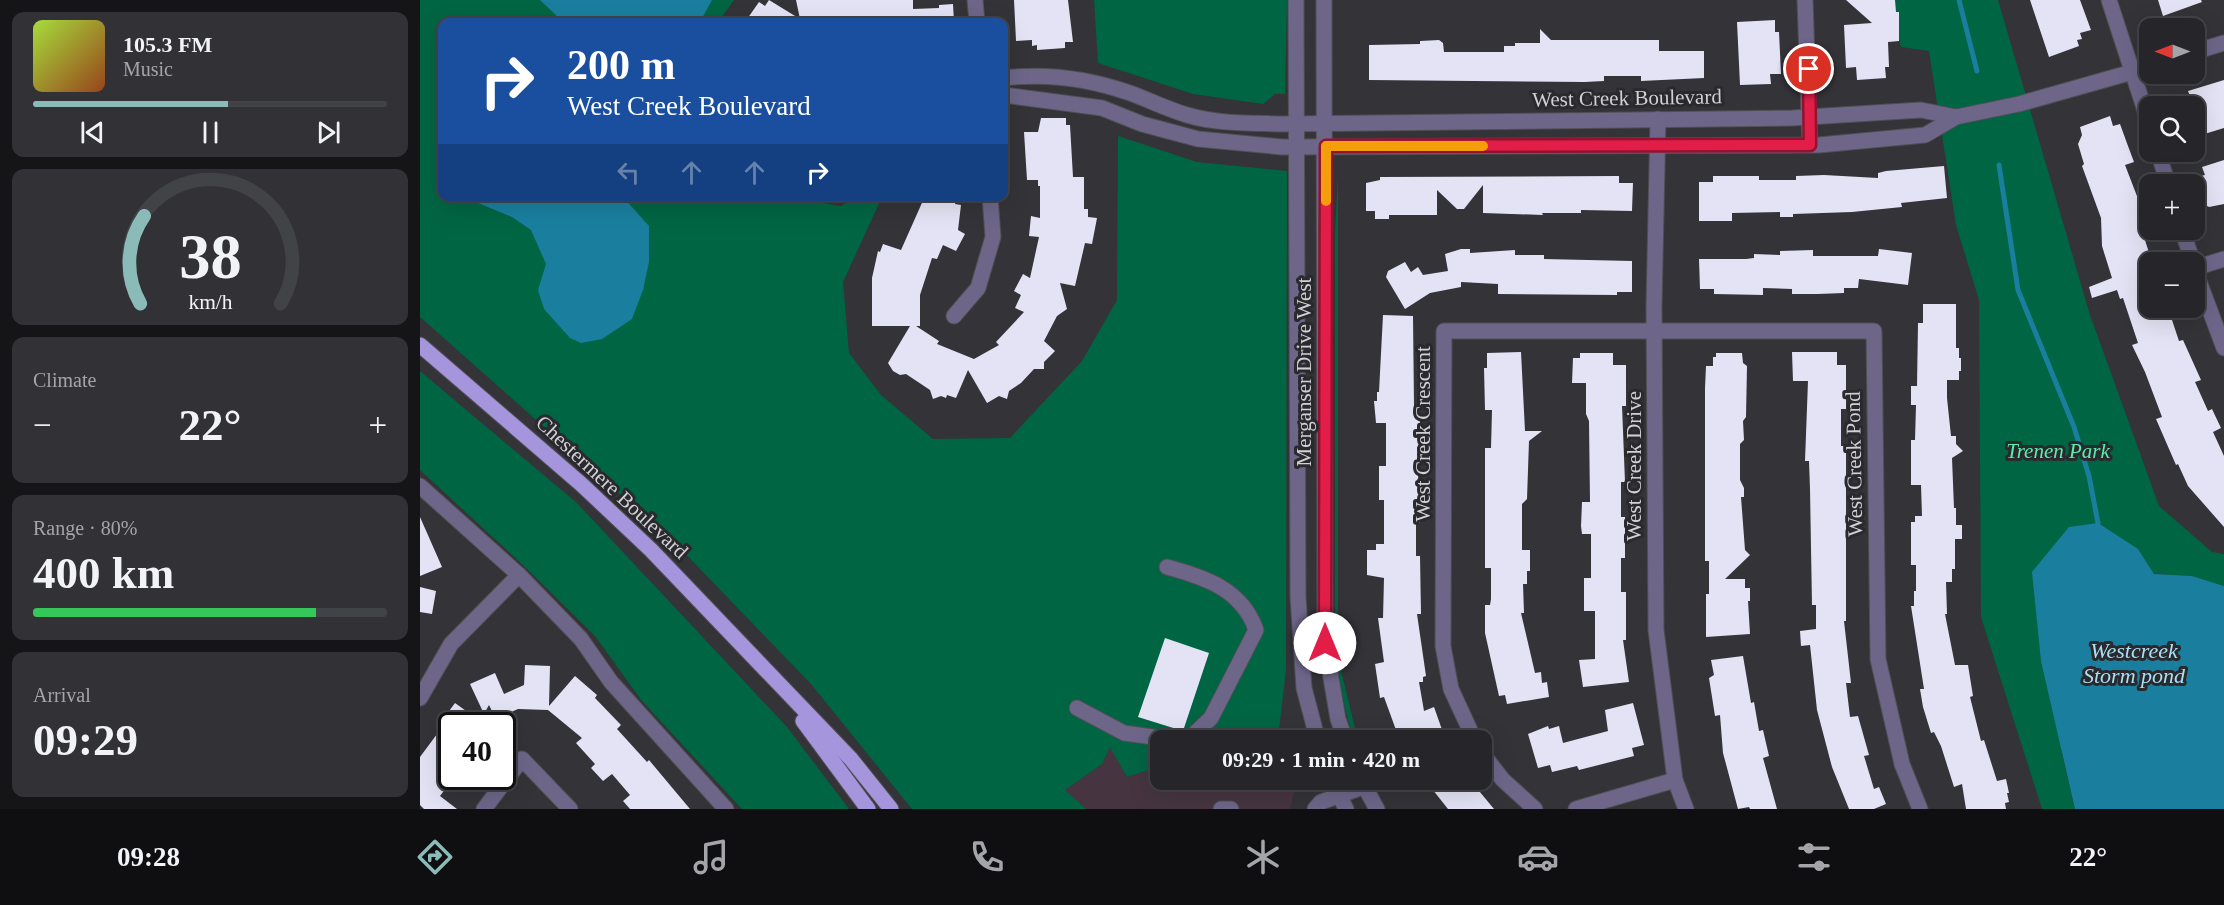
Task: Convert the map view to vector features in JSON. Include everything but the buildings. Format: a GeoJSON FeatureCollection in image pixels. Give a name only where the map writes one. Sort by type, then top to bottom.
{"type":"FeatureCollection","features":[{"type":"Feature","properties":{"kind":"main road","name":"Chestermere Boulevard"},"geometry":{"type":"LineString","coordinates":[[420,345],[581,484],[651,550],[851,759],[891,809]]}},
{"type":"Feature","properties":{"kind":"main road","name":"Chestermere Boulevard"},"geometry":{"type":"LineString","coordinates":[[766,670],[868,809]]}},
{"type":"Feature","properties":{"kind":"street"},"geometry":{"type":"LineString","coordinates":[[975,0],[976,18]]}},
{"type":"Feature","properties":{"kind":"street","name":"Merganser Drive West"},"geometry":{"type":"LineString","coordinates":[[1296,0],[1298,597],[1304,688],[1315,730]]}},
{"type":"Feature","properties":{"kind":"street","name":"Merganser Drive West"},"geometry":{"type":"LineString","coordinates":[[1324,0],[1326,122],[1325,643],[1334,699],[1343,730]]}},
{"type":"Feature","properties":{"kind":"street"},"geometry":{"type":"LineString","coordinates":[[1806,0],[1810,145]]}},
{"type":"Feature","properties":{"kind":"street"},"geometry":{"type":"LineString","coordinates":[[2109,0],[2140,96]]}},
{"type":"Feature","properties":{"kind":"street"},"geometry":{"type":"LineString","coordinates":[[2205,49],[2224,43]]}},
{"type":"Feature","properties":{"kind":"street","name":"West Creek Boulevard"},"geometry":{"type":"LineString","coordinates":[[1008,96],[1102,108],[1142,124],[1198,140],[1229,144],[1298,147],[1810,145],[1925,135],[1956,117],[2010,107],[2139,70]]}},
{"type":"Feature","properties":{"kind":"street","name":"West Creek Boulevard"},"geometry":{"type":"LineString","coordinates":[[1008,78],[1030,75],[1064,77],[1100,85],[1210,120],[1298,123],[1810,117],[1921,110],[1956,117]]}},
{"type":"Feature","properties":{"kind":"street","name":"West Creek Drive"},"geometry":{"type":"LineString","coordinates":[[1658,119],[1654,330],[1656,630],[1675,780],[1686,809]]}},
{"type":"Feature","properties":{"kind":"street"},"geometry":{"type":"LineString","coordinates":[[954,316],[978,288],[993,237],[990,201]]}},
{"type":"Feature","properties":{"kind":"street"},"geometry":{"type":"LineString","coordinates":[[2205,265],[2224,259]]}},
{"type":"Feature","properties":{"kind":"street"},"geometry":{"type":"LineString","coordinates":[[2205,296],[2224,348]]}},
{"type":"Feature","properties":{"kind":"street","name":"West Creek Crescent"},"geometry":{"type":"LineString","coordinates":[[1470,730],[1451,689],[1443,646],[1444,331],[1654,330]]}},
{"type":"Feature","properties":{"kind":"street","name":"West Creek Pond"},"geometry":{"type":"LineString","coordinates":[[1654,330],[1874,331],[1878,659],[1902,764],[1920,809]]}},
{"type":"Feature","properties":{"kind":"street"},"geometry":{"type":"LineString","coordinates":[[420,486],[519,575],[581,639],[611,682],[726,809]]}},
{"type":"Feature","properties":{"kind":"street"},"geometry":{"type":"LineString","coordinates":[[1167,567],[1208,579],[1239,601],[1252,617],[1256,630],[1211,718],[1198,730]]}},
{"type":"Feature","properties":{"kind":"street"},"geometry":{"type":"LineString","coordinates":[[420,698],[451,644],[519,575]]}},
{"type":"Feature","properties":{"kind":"street"},"geometry":{"type":"LineString","coordinates":[[1077,708],[1124,733],[1150,737]]}},
{"type":"Feature","properties":{"kind":"street"},"geometry":{"type":"LineString","coordinates":[[484,809],[522,759],[570,809]]}},
{"type":"Feature","properties":{"kind":"street"},"geometry":{"type":"LineString","coordinates":[[1492,766],[1503,780],[1535,809]]}},
{"type":"Feature","properties":{"kind":"street"},"geometry":{"type":"LineString","coordinates":[[1576,809],[1675,780]]}},
{"type":"Feature","properties":{"kind":"street"},"geometry":{"type":"LineString","coordinates":[[1315,809],[1321,802],[1342,802],[1355,790]]}},
{"type":"Feature","properties":{"kind":"street"},"geometry":{"type":"LineString","coordinates":[[1366,790],[1377,809]]}},
{"type":"Feature","properties":{"kind":"street"},"geometry":{"type":"LineString","coordinates":[[1221,809],[1231,809]]}},
{"type":"Feature","properties":{"kind":"shaded area"},"geometry":{"type":"Polygon","coordinates":[[[1110,746],[1127,777],[1150,770],[1150,790],[1295,790],[1290,809],[1086,809],[1065,790],[1102,764],[1110,746]]]}},
{"type":"Feature","properties":{"kind":"green space"},"geometry":{"type":"Polygon","coordinates":[[[420,0],[734,0],[721,18],[438,18],[438,201],[812,201],[841,206],[849,201],[880,201],[843,282],[849,353],[881,395],[933,439],[1010,438],[1082,361],[1117,300],[1118,136],[1197,162],[1287,171],[1286,670],[1279,730],[1150,730],[1150,770],[1127,777],[1110,747],[1102,764],[1065,790],[1086,809],[912,809],[811,684],[675,543],[420,317],[420,0]]]}},
{"type":"Feature","properties":{"kind":"green space"},"geometry":{"type":"Polygon","coordinates":[[[1094,0],[1287,0],[1285,94],[1275,94],[1263,104],[1193,94],[1098,63],[1094,0]]]}},
{"type":"Feature","properties":{"kind":"green space","name":"Trenen Park"},"geometry":{"type":"Polygon","coordinates":[[[1890,0],[1998,0],[2090,315],[2159,506],[2212,552],[2224,554],[2224,586],[2192,576],[2154,574],[2138,549],[2061,749],[2075,809],[2042,809],[1981,617],[1979,300],[1956,225],[1929,51],[1901,47],[1890,0]]]}},
{"type":"Feature","properties":{"kind":"green space"},"geometry":{"type":"Polygon","coordinates":[[[1338,174],[1338,633],[1340,666],[1355,730],[1351,730],[1342,696],[1335,618],[1335,234],[1338,174]]]}},
{"type":"Feature","properties":{"kind":"green space"},"geometry":{"type":"Polygon","coordinates":[[[420,371],[577,503],[787,727],[849,809],[742,809],[642,701],[595,636],[522,564],[420,470],[420,371]]]}},
{"type":"Feature","properties":{"kind":"water"},"geometry":{"type":"Polygon","coordinates":[[[540,0],[712,0],[702,18],[559,18],[540,0]]]}},
{"type":"Feature","properties":{"kind":"water"},"geometry":{"type":"Polygon","coordinates":[[[474,201],[627,201],[649,226],[649,262],[643,290],[632,319],[602,339],[581,343],[570,338],[544,309],[538,290],[546,264],[531,230],[512,217],[474,201]]]}},
{"type":"Feature","properties":{"kind":"water","name":"Westcreek Storm pond"},"geometry":{"type":"Polygon","coordinates":[[[2098,523],[2138,549],[2154,574],[2192,576],[2224,586],[2224,809],[2075,809],[2041,661],[2032,572],[2069,527],[2098,523]]]}},
{"type":"Feature","properties":{"kind":"waterway"},"geometry":{"type":"LineString","coordinates":[[1959,0],[1977,71]]}},
{"type":"Feature","properties":{"kind":"waterway"},"geometry":{"type":"LineString","coordinates":[[1999,165],[2018,290],[2074,427],[2089,476],[2098,523]]}},
{"type":"Feature","properties":{"kind":"slow traffic"},"geometry":{"type":"LineString","coordinates":[[1326,201],[1326,146],[1483,146]]}},
{"type":"Feature","properties":{"kind":"route"},"geometry":{"type":"LineString","coordinates":[[1325,643],[1326,146],[1810,145],[1809,69]]}}]}
